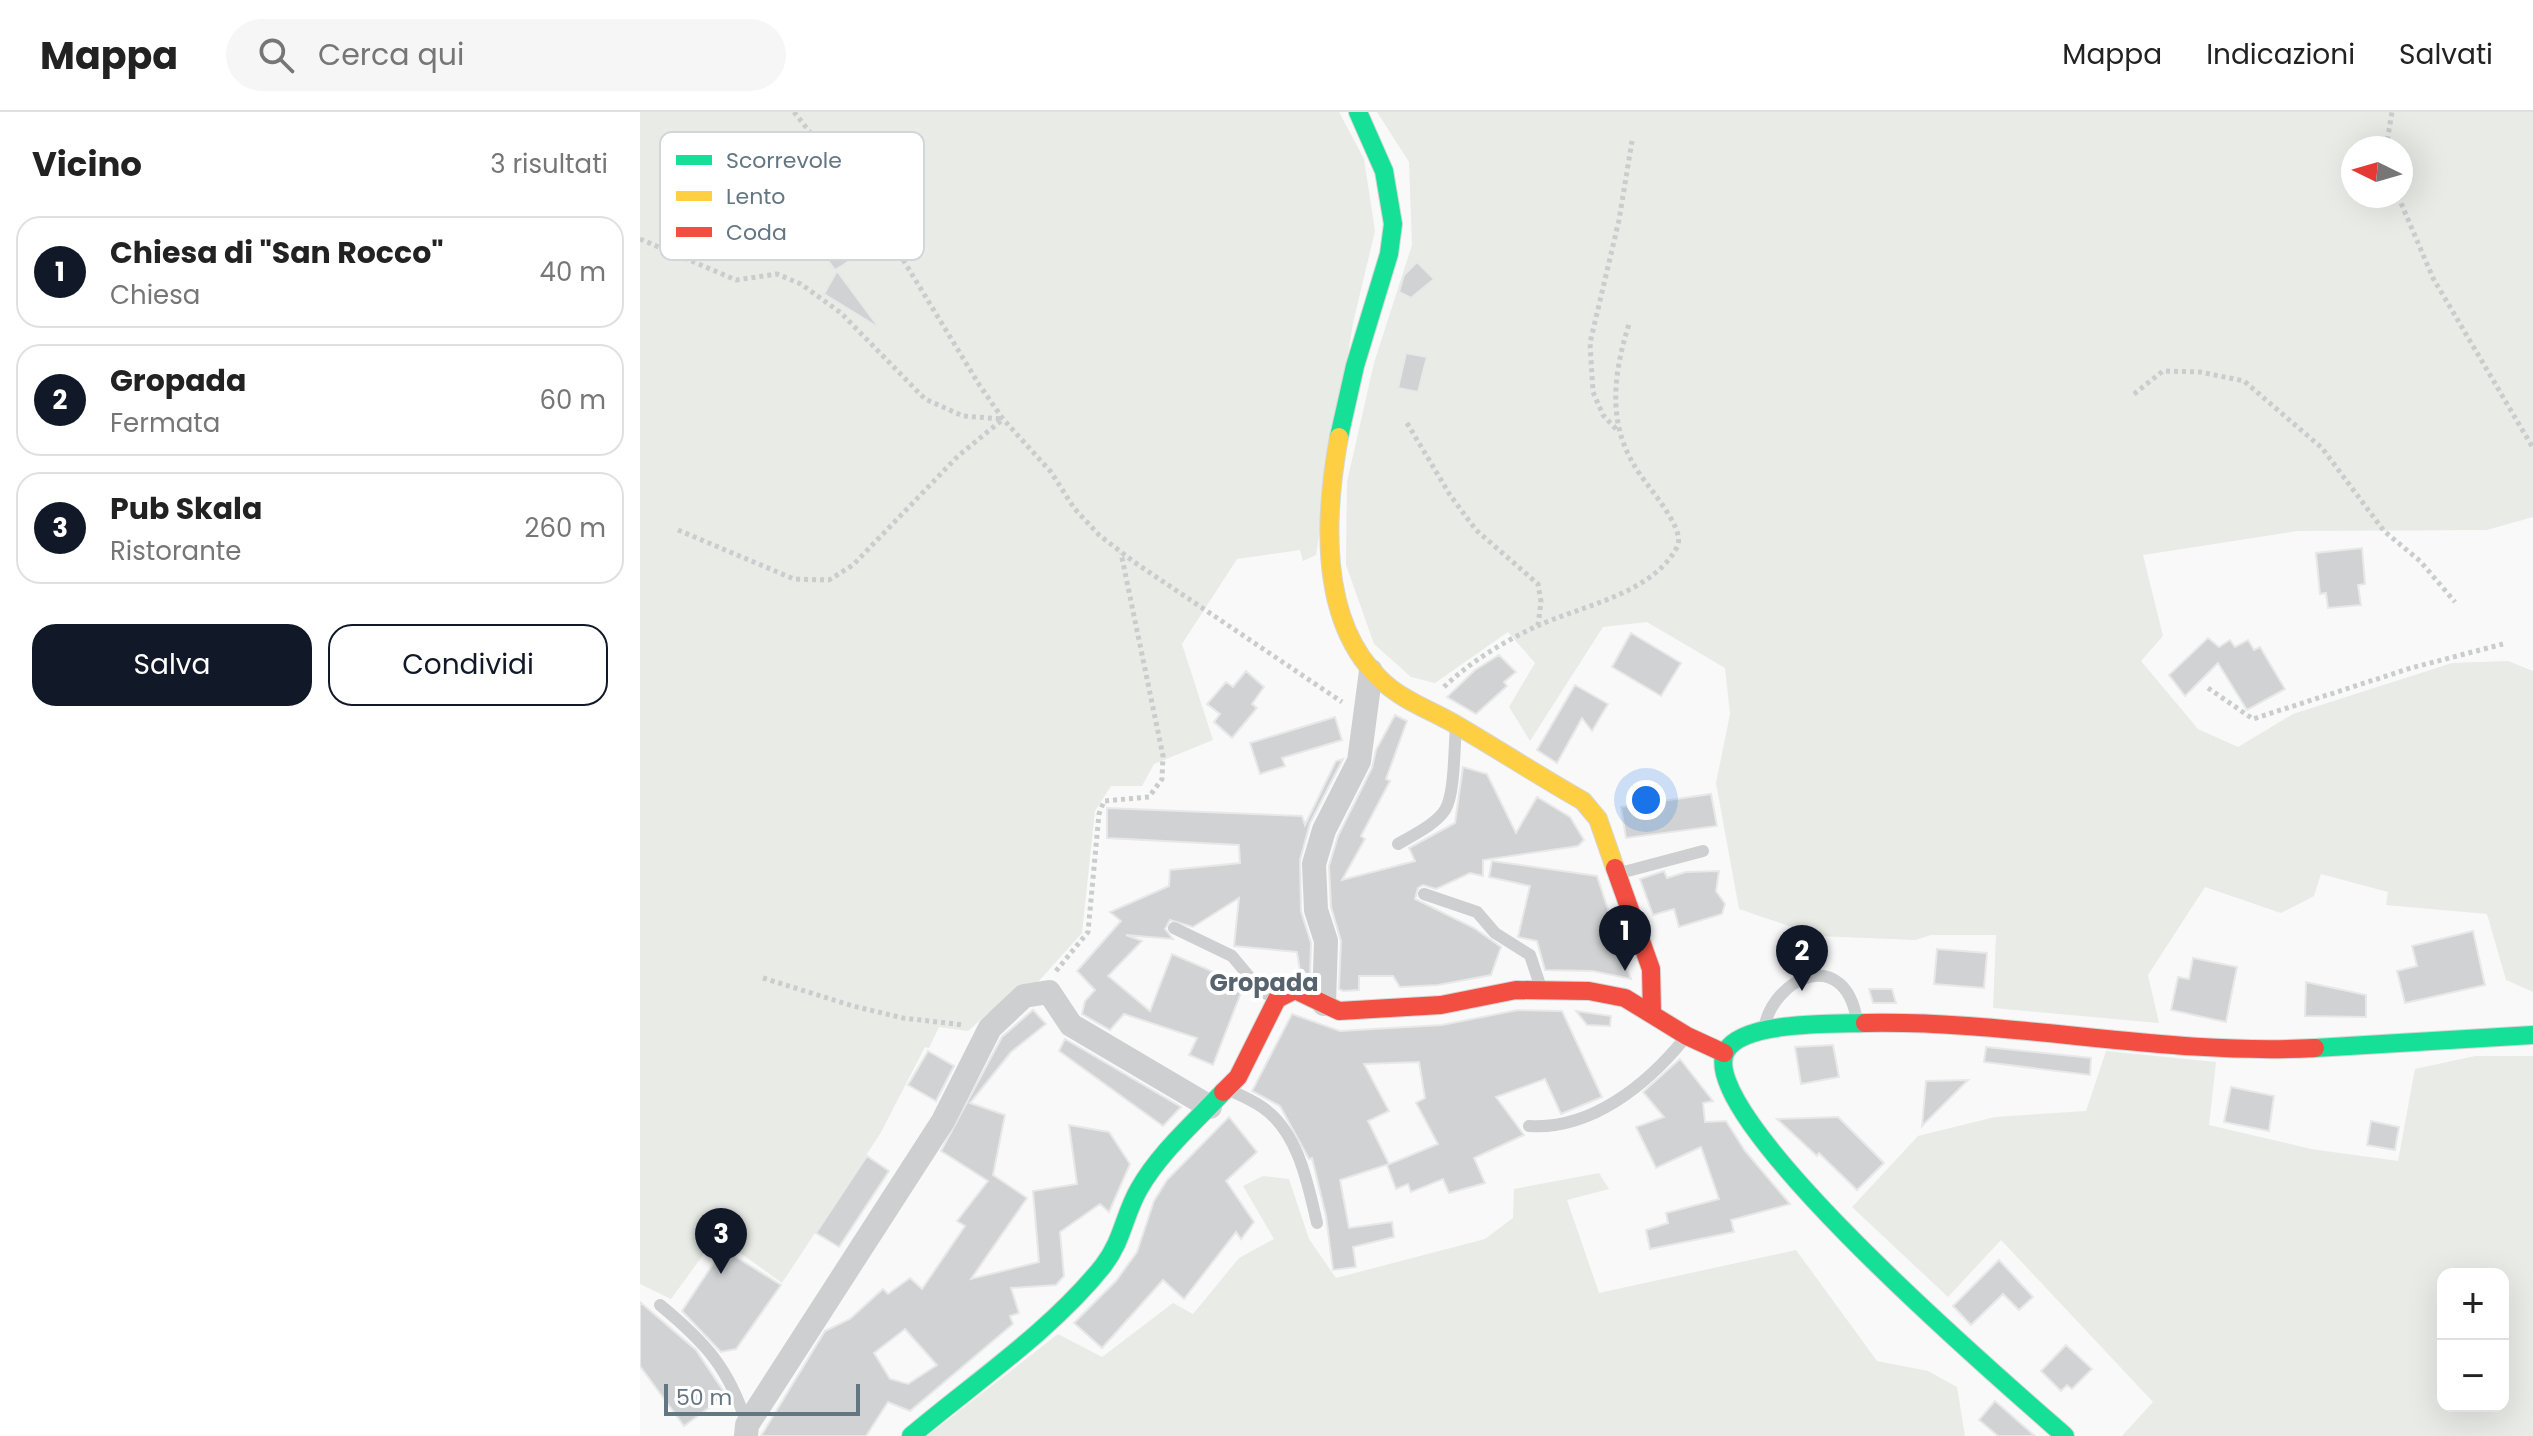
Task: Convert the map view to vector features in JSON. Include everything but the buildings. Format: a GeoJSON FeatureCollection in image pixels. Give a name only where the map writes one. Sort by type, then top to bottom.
{"type":"FeatureCollection","features":[{"type":"Feature","properties":{"kind":"street"},"geometry":{"type":"LineString","coordinates":[[1358,112],[1385,169],[1392,209],[1391,245],[1349,385],[1336,460],[1328,551],[1350,632],[1371,671],[1394,692],[1456,724],[1583,801],[1598,819],[1620,873],[1651,969],[1652,1013]]}},
{"type":"Feature","properties":{"kind":"street"},"geometry":{"type":"LineString","coordinates":[[1324,1004],[1326,941],[1316,910],[1314,864],[1324,830],[1359,761],[1371,671]]}},
{"type":"Feature","properties":{"kind":"street"},"geometry":{"type":"LineString","coordinates":[[911,1436],[1045,1324],[1102,1267],[1121,1240],[1136,1193],[1151,1168],[1238,1077],[1277,999],[1295,990],[1339,1011],[1401,1008],[1541,988],[1625,998],[1687,1036],[1724,1053]]}},
{"type":"Feature","properties":{"kind":"street"},"geometry":{"type":"LineString","coordinates":[[747,1430],[943,1121],[990,1028],[1024,996],[1037,991],[1049,992],[1071,1025],[1210,1107]]}},
{"type":"Feature","properties":{"kind":"street"},"geometry":{"type":"LineString","coordinates":[[2065,1436],[1927,1311],[1798,1182],[1743,1119],[1722,1074],[1724,1053],[1737,1040],[1764,1031],[1857,1021],[1946,1022],[2171,1046],[2277,1049],[2533,1035]]}},
{"type":"Feature","properties":{"kind":"lane"},"geometry":{"type":"LineString","coordinates":[[1398,844],[1427,826],[1445,810],[1450,796],[1456,724]]}},
{"type":"Feature","properties":{"kind":"lane"},"geometry":{"type":"LineString","coordinates":[[1620,873],[1703,851]]}},
{"type":"Feature","properties":{"kind":"lane"},"geometry":{"type":"LineString","coordinates":[[1424,894],[1477,912],[1495,933],[1530,955],[1541,988]]}},
{"type":"Feature","properties":{"kind":"lane"},"geometry":{"type":"LineString","coordinates":[[1174,928],[1232,956],[1262,992],[1277,999]]}},
{"type":"Feature","properties":{"kind":"lane"},"geometry":{"type":"LineString","coordinates":[[1764,1031],[1767,1013],[1782,993],[1802,980],[1819,976],[1834,978],[1848,989],[1857,1021]]}},
{"type":"Feature","properties":{"kind":"lane"},"geometry":{"type":"LineString","coordinates":[[1529,1126],[1554,1127],[1583,1120],[1640,1082],[1671,1056],[1687,1036]]}},
{"type":"Feature","properties":{"kind":"lane"},"geometry":{"type":"LineString","coordinates":[[1226,1088],[1262,1106],[1277,1120],[1296,1153],[1317,1223]]}},
{"type":"Feature","properties":{"kind":"lane"},"geometry":{"type":"LineString","coordinates":[[660,1305],[693,1332],[725,1369],[747,1430]]}},
{"type":"Feature","properties":{"kind":"path"},"geometry":{"type":"LineString","coordinates":[[794,112],[810,132]]}},
{"type":"Feature","properties":{"kind":"path"},"geometry":{"type":"LineString","coordinates":[[2388,136],[2392,112]]}},
{"type":"Feature","properties":{"kind":"path"},"geometry":{"type":"LineString","coordinates":[[1425,709],[1457,674],[1538,625],[1609,601],[1662,564],[1680,543],[1680,531],[1673,518],[1647,488],[1617,430],[1603,415],[1593,392],[1590,343],[1619,220],[1632,141]]}},
{"type":"Feature","properties":{"kind":"path"},"geometry":{"type":"LineString","coordinates":[[2403,208],[2433,278],[2533,448]]}},
{"type":"Feature","properties":{"kind":"path"},"geometry":{"type":"LineString","coordinates":[[640,239],[660,248]]}},
{"type":"Feature","properties":{"kind":"path"},"geometry":{"type":"LineString","coordinates":[[689,260],[736,280],[777,274],[801,284],[841,313],[925,399],[963,416],[1003,419]]}},
{"type":"Feature","properties":{"kind":"path"},"geometry":{"type":"LineString","coordinates":[[904,260],[1003,419],[1042,460],[1074,508],[1121,552],[1367,717]]}},
{"type":"Feature","properties":{"kind":"path"},"geometry":{"type":"LineString","coordinates":[[1617,430],[1616,365],[1629,324]]}},
{"type":"Feature","properties":{"kind":"path"},"geometry":{"type":"LineString","coordinates":[[2134,394],[2163,371],[2200,372],[2244,381],[2322,448],[2384,531],[2420,561],[2455,602]]}},
{"type":"Feature","properties":{"kind":"path"},"geometry":{"type":"LineString","coordinates":[[678,530],[794,579],[829,580],[853,565],[958,456],[1003,419]]}},
{"type":"Feature","properties":{"kind":"path"},"geometry":{"type":"LineString","coordinates":[[1407,423],[1450,495],[1476,530],[1538,584],[1541,602],[1538,625]]}},
{"type":"Feature","properties":{"kind":"path"},"geometry":{"type":"LineString","coordinates":[[1037,991],[1073,954],[1088,932],[1099,814],[1104,801],[1149,797],[1162,779],[1163,756],[1121,552]]}},
{"type":"Feature","properties":{"kind":"path"},"geometry":{"type":"LineString","coordinates":[[2208,688],[2253,719],[2411,668],[2503,644]]}},
{"type":"Feature","properties":{"kind":"path"},"geometry":{"type":"LineString","coordinates":[[763,978],[903,1018],[990,1028]]}},
{"type":"Feature","properties":{"kind":"shaded area"},"geometry":{"type":"Polygon","coordinates":[[[640,112],[1339,112],[1364,159],[1375,231],[1353,323],[1316,555],[1303,561],[1300,550],[1237,559],[1182,644],[1213,740],[1154,764],[1142,786],[1111,786],[1095,811],[1082,933],[1038,982],[988,1013],[968,1031],[939,1027],[929,1048],[925,1047],[880,1134],[782,1283],[717,1236],[671,1299],[640,1284],[640,112]]]}},
{"type":"Feature","properties":{"kind":"shaded area"},"geometry":{"type":"Polygon","coordinates":[[[1377,112],[2533,112],[2533,517],[2487,530],[2297,531],[2143,555],[2163,636],[2141,661],[2198,729],[2238,747],[2293,714],[2452,663],[2508,661],[2533,671],[2533,992],[2506,980],[2487,914],[2386,905],[2388,892],[2321,874],[2314,896],[2281,913],[2205,887],[2148,975],[2159,1023],[1993,1008],[1996,935],[1931,935],[1915,940],[1818,936],[1739,909],[1716,783],[1730,714],[1725,668],[1647,622],[1603,627],[1530,741],[1509,707],[1535,663],[1508,632],[1435,683],[1411,677],[1374,644],[1346,565],[1347,482],[1374,363],[1412,245],[1409,162],[1377,112]]]}},
{"type":"Feature","properties":{"kind":"shaded area"},"geometry":{"type":"Polygon","coordinates":[[[2106,1051],[2216,1062],[2209,1125],[2311,1149],[2398,1161],[2415,1069],[2475,1056],[2533,1056],[2533,1436],[2122,1436],[2153,1402],[2001,1240],[1948,1297],[1852,1207],[1918,1136],[1995,1117],[2086,1111],[2106,1051]]]}},
{"type":"Feature","properties":{"kind":"shaded area"},"geometry":{"type":"Polygon","coordinates":[[[1599,1173],[1609,1189],[1567,1200],[1599,1293],[1796,1250],[1877,1361],[1928,1371],[1957,1387],[1965,1436],[927,1436],[1058,1334],[1102,1357],[1173,1303],[1193,1314],[1239,1258],[1274,1239],[1243,1186],[1263,1176],[1289,1179],[1309,1239],[1336,1278],[1485,1239],[1513,1218],[1514,1189],[1599,1173]]]}},
{"type":"Feature","properties":{"kind":"traffic: fast"},"geometry":{"type":"LineString","coordinates":[[1339,437],[1355,366],[1389,254],[1393,224],[1384,171],[1358,112]]}},
{"type":"Feature","properties":{"kind":"traffic: fast"},"geometry":{"type":"LineString","coordinates":[[1865,1023],[1790,1026],[1750,1034],[1726,1051],[1728,1084],[1756,1131],[1862,1250],[1925,1311],[2065,1436]]}},
{"type":"Feature","properties":{"kind":"traffic: fast"},"geometry":{"type":"LineString","coordinates":[[2315,1048],[2533,1035]]}},
{"type":"Feature","properties":{"kind":"traffic: fast"},"geometry":{"type":"LineString","coordinates":[[911,1436],[1012,1355],[1082,1290],[1110,1256],[1147,1175],[1223,1092]]}},
{"type":"Feature","properties":{"kind":"traffic: slow"},"geometry":{"type":"LineString","coordinates":[[1339,437],[1331,499],[1331,564],[1345,627],[1360,655],[1380,679],[1396,692],[1583,801],[1598,819],[1615,868]]}},
{"type":"Feature","properties":{"kind":"traffic: jam"},"geometry":{"type":"LineString","coordinates":[[1615,868],[1651,969],[1652,1013]]}},
{"type":"Feature","properties":{"kind":"traffic: jam"},"geometry":{"type":"LineString","coordinates":[[1223,1092],[1238,1077],[1277,999],[1295,990],[1339,1011],[1441,1005],[1516,990],[1589,991],[1625,998],[1687,1036],[1724,1053]]}},
{"type":"Feature","properties":{"kind":"traffic: jam"},"geometry":{"type":"LineString","coordinates":[[1865,1023],[1978,1027],[2202,1047],[2315,1048]]}},
{"type":"Feature","properties":{"kind":"place","name":"Chiesa di \"San Rocco\""},"geometry":{"type":"Point","coordinates":[1625,971]}},
{"type":"Feature","properties":{"kind":"place","name":"Gropada"},"geometry":{"type":"Point","coordinates":[1802,991]}},
{"type":"Feature","properties":{"kind":"place","name":"Pub Skala"},"geometry":{"type":"Point","coordinates":[721,1274]}},
{"type":"Feature","properties":{"kind":"district","name":"Gropada"},"geometry":{"type":"Point","coordinates":[1264,983]}}]}
